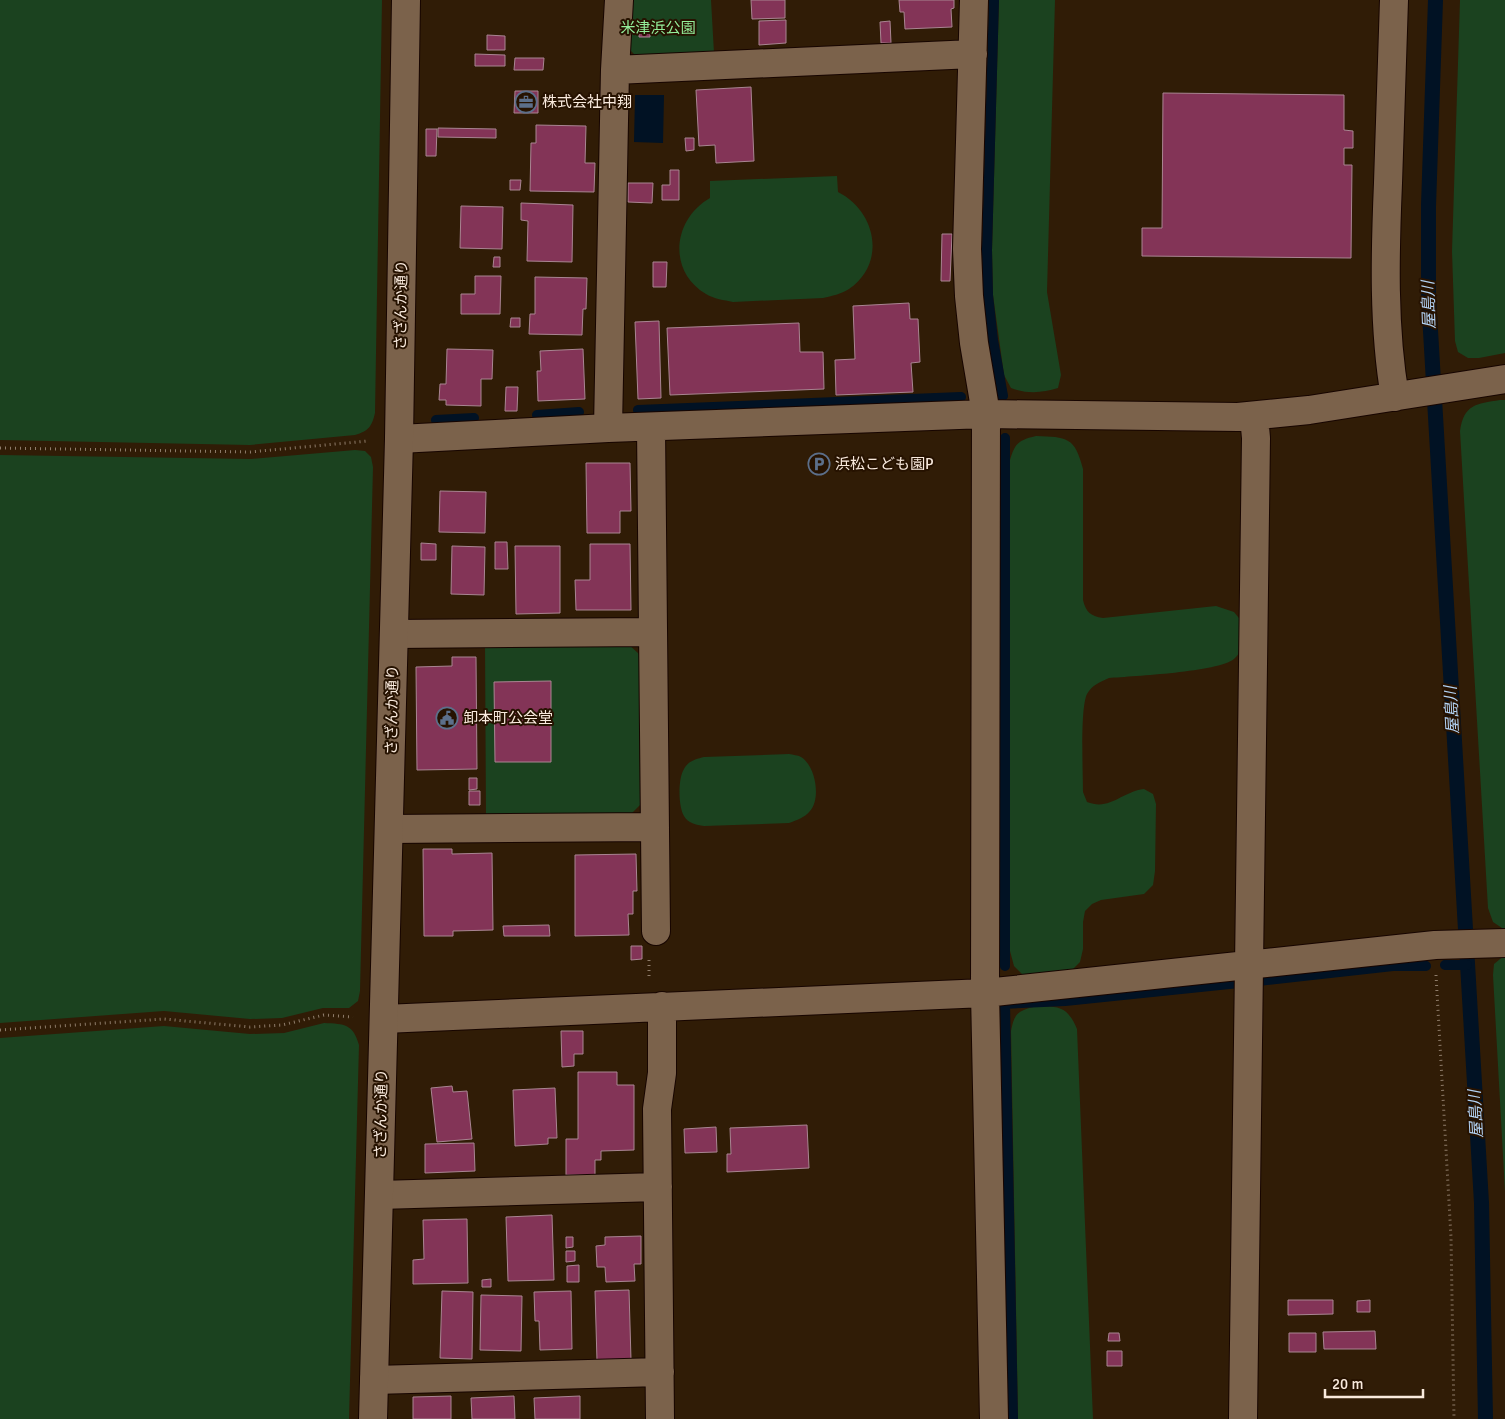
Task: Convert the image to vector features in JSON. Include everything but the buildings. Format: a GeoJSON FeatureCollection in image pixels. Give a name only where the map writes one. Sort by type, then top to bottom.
{"type":"FeatureCollection","features":[{"type":"Feature","properties":{"kind":"street","name":"さざんか通り"},"geometry":{"type":"LineString","coordinates":[[373,1419],[399,439],[406,0]]}},
{"type":"Feature","properties":{"kind":"street"},"geometry":{"type":"LineString","coordinates":[[608,428],[614,70],[619,0]]}},
{"type":"Feature","properties":{"kind":"street"},"geometry":{"type":"LineString","coordinates":[[974,0],[967,250],[974,343],[986,414],[985,992],[994,1419]]}},
{"type":"Feature","properties":{"kind":"street"},"geometry":{"type":"LineString","coordinates":[[1394,0],[1386,251],[1389,353],[1403,396]]}},
{"type":"Feature","properties":{"kind":"street"},"geometry":{"type":"LineString","coordinates":[[614,70],[973,54]]}},
{"type":"Feature","properties":{"kind":"street"},"geometry":{"type":"LineString","coordinates":[[399,439],[608,428],[986,414],[1202,418],[1254,416],[1309,410],[1505,379]]}},
{"type":"Feature","properties":{"kind":"street"},"geometry":{"type":"LineString","coordinates":[[1243,1419],[1256,438],[1254,416]]}},
{"type":"Feature","properties":{"kind":"street"},"geometry":{"type":"LineString","coordinates":[[651,427],[656,931]]}},
{"type":"Feature","properties":{"kind":"street"},"geometry":{"type":"LineString","coordinates":[[394,634],[653,632]]}},
{"type":"Feature","properties":{"kind":"street"},"geometry":{"type":"LineString","coordinates":[[389,829],[655,827]]}},
{"type":"Feature","properties":{"kind":"street"},"geometry":{"type":"LineString","coordinates":[[384,1019],[985,992],[1440,944],[1497,943]]}},
{"type":"Feature","properties":{"kind":"street"},"geometry":{"type":"LineString","coordinates":[[655,1007],[662,1073],[657,1109],[660,1419]]}},
{"type":"Feature","properties":{"kind":"street"},"geometry":{"type":"LineString","coordinates":[[379,1195],[658,1187]]}},
{"type":"Feature","properties":{"kind":"street"},"geometry":{"type":"LineString","coordinates":[[374,1380],[660,1372]]}},
{"type":"Feature","properties":{"kind":"path"},"geometry":{"type":"LineString","coordinates":[[0,448],[250,452],[399,439]]}},
{"type":"Feature","properties":{"kind":"path"},"geometry":{"type":"LineString","coordinates":[[655,1007],[648,931],[656,931]]}},
{"type":"Feature","properties":{"kind":"path"},"geometry":{"type":"LineString","coordinates":[[1440,944],[1450,1221],[1454,1419]]}},
{"type":"Feature","properties":{"kind":"path"},"geometry":{"type":"LineString","coordinates":[[0,1030],[164,1019],[250,1027],[282,1026],[324,1015],[384,1019]]}},
{"type":"Feature","properties":{"kind":"green space"},"geometry":{"type":"Polygon","coordinates":[[[0,0],[382,0],[375,413],[373,421],[367,430],[355,435],[250,445],[0,440],[0,0]]]}},
{"type":"Feature","properties":{"kind":"green space","name":"米津浜公園"},"geometry":{"type":"Polygon","coordinates":[[[628,0],[711,0],[714,53],[637,57],[627,47],[628,0]]]}},
{"type":"Feature","properties":{"kind":"green space"},"geometry":{"type":"Polygon","coordinates":[[[999,0],[1055,0],[1047,292],[1061,375],[1058,388],[1040,392],[1029,392],[1011,388],[1004,375],[993,295],[992,250],[999,0]]]}},
{"type":"Feature","properties":{"kind":"green space"},"geometry":{"type":"Polygon","coordinates":[[[1460,0],[1505,0],[1505,353],[1479,358],[1468,358],[1458,352],[1455,341],[1452,251],[1460,0]]]}},
{"type":"Feature","properties":{"kind":"green space"},"geometry":{"type":"Polygon","coordinates":[[[837,176],[838,192],[851,201],[861,212],[868,224],[872,238],[869,266],[861,278],[849,289],[840,294],[823,298],[733,302],[706,294],[693,284],[685,272],[680,259],[682,232],[688,219],[698,207],[710,198],[710,181],[837,176]]]}},
{"type":"Feature","properties":{"kind":"green space"},"geometry":{"type":"Polygon","coordinates":[[[1505,400],[1505,930],[1493,922],[1488,908],[1460,431],[1468,410],[1478,404],[1505,400]]]}},
{"type":"Feature","properties":{"kind":"green space"},"geometry":{"type":"Polygon","coordinates":[[[1036,436],[1062,438],[1068,441],[1077,450],[1080,458],[1083,469],[1083,600],[1089,613],[1103,618],[1216,606],[1234,612],[1243,623],[1243,637],[1242,647],[1238,655],[1225,663],[1175,673],[1109,678],[1096,684],[1087,694],[1083,713],[1083,792],[1087,802],[1095,804],[1109,803],[1144,789],[1153,794],[1156,804],[1153,885],[1144,894],[1101,900],[1092,904],[1085,911],[1083,949],[1080,962],[1071,971],[1023,975],[1014,966],[1010,951],[1010,460],[1019,443],[1036,436]]]}},
{"type":"Feature","properties":{"kind":"green space"},"geometry":{"type":"Polygon","coordinates":[[[355,450],[365,451],[371,457],[373,467],[360,991],[358,1001],[349,1008],[323,1008],[282,1018],[250,1019],[164,1011],[0,1023],[0,455],[251,459],[355,450]]]}},
{"type":"Feature","properties":{"kind":"green space"},"geometry":{"type":"Polygon","coordinates":[[[626,642],[639,654],[640,805],[628,817],[486,819],[485,643],[626,642]]]}},
{"type":"Feature","properties":{"kind":"green space"},"geometry":{"type":"Polygon","coordinates":[[[789,754],[800,756],[806,761],[815,783],[816,791],[813,806],[803,817],[789,823],[704,826],[692,823],[684,816],[680,799],[680,785],[682,773],[690,762],[704,757],[789,754]]]}},
{"type":"Feature","properties":{"kind":"green space"},"geometry":{"type":"Polygon","coordinates":[[[1505,955],[1505,1192],[1493,975],[1494,964],[1505,955]]]}},
{"type":"Feature","properties":{"kind":"green space"},"geometry":{"type":"Polygon","coordinates":[[[1033,1007],[1055,1007],[1065,1011],[1077,1029],[1093,1419],[1018,1419],[1011,1031],[1017,1014],[1033,1007]]]}},
{"type":"Feature","properties":{"kind":"green space"},"geometry":{"type":"Polygon","coordinates":[[[324,1023],[347,1026],[354,1033],[359,1045],[349,1419],[0,1419],[0,1038],[164,1026],[250,1034],[284,1033],[324,1023]]]}},
{"type":"Feature","properties":{"kind":"water","name":"屋島川"},"geometry":{"type":"Polygon","coordinates":[[[1428,0],[1443,0],[1436,206],[1436,296],[1489,1203],[1493,1419],[1478,1419],[1474,1203],[1421,297],[1421,205],[1428,0]]]}},
{"type":"Feature","properties":{"kind":"water"},"geometry":{"type":"Polygon","coordinates":[[[635,95],[664,95],[663,143],[634,142],[635,95]]]}},
{"type":"Feature","properties":{"kind":"waterway"},"geometry":{"type":"LineString","coordinates":[[994,0],[987,250],[988,295],[993,340],[1003,396],[998,396]]}},
{"type":"Feature","properties":{"kind":"waterway"},"geometry":{"type":"LineString","coordinates":[[638,410],[961,397]]}},
{"type":"Feature","properties":{"kind":"waterway"},"geometry":{"type":"LineString","coordinates":[[537,415],[579,412]]}},
{"type":"Feature","properties":{"kind":"waterway"},"geometry":{"type":"LineString","coordinates":[[436,420],[474,418]]}},
{"type":"Feature","properties":{"kind":"waterway"},"geometry":{"type":"LineString","coordinates":[[1005,438],[1005,966]]}},
{"type":"Feature","properties":{"kind":"waterway"},"geometry":{"type":"LineString","coordinates":[[1445,965],[1467,965]]}},
{"type":"Feature","properties":{"kind":"waterway"},"geometry":{"type":"LineString","coordinates":[[1258,981],[1393,966],[1426,966]]}},
{"type":"Feature","properties":{"kind":"waterway"},"geometry":{"type":"LineString","coordinates":[[1001,1004],[1065,1001],[1239,983]]}},
{"type":"Feature","properties":{"kind":"waterway"},"geometry":{"type":"LineString","coordinates":[[1005,1003],[1013,1419]]}},
{"type":"Feature","properties":{"kind":"place","name":"株式会社中翔"},"geometry":{"type":"Point","coordinates":[526,102]}},
{"type":"Feature","properties":{"kind":"place","name":"浜松こども園P"},"geometry":{"type":"Point","coordinates":[819,464]}},
{"type":"Feature","properties":{"kind":"place","name":"卸本町公会堂"},"geometry":{"type":"Point","coordinates":[447,718]}}]}
